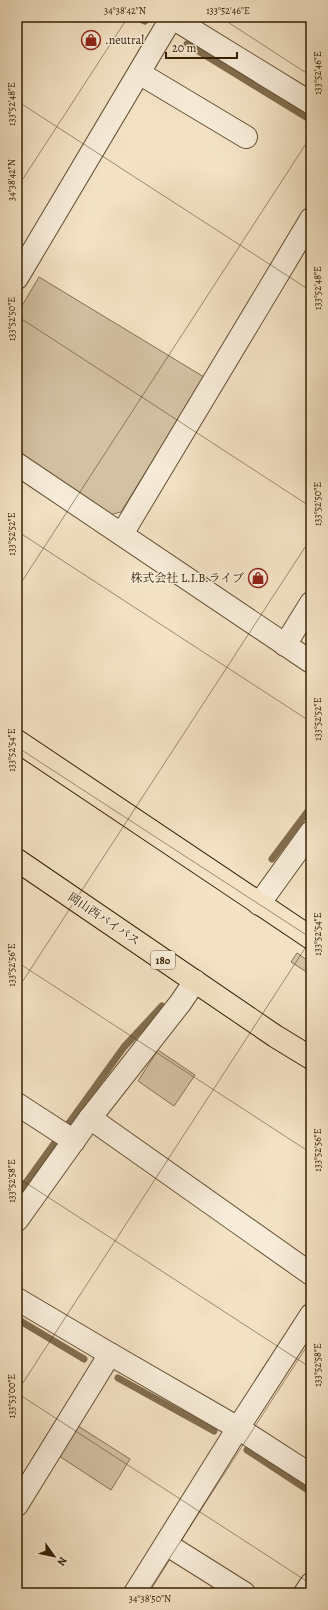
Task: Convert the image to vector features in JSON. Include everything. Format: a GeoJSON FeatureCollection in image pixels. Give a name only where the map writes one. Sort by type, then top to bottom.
{"type":"FeatureCollection","features":[{"type":"Feature","properties":{"kind":"highway"},"geometry":{"type":"LineString","coordinates":[[17,741],[311,938]]}},
{"type":"Feature","properties":{"kind":"highway","name":"岡山西バイパス"},"geometry":{"type":"LineString","coordinates":[[17,860],[275,1036],[311,1058]]}},
{"type":"Feature","properties":{"kind":"street"},"geometry":{"type":"LineString","coordinates":[[17,278],[171,17],[311,103]]}},
{"type":"Feature","properties":{"kind":"street"},"geometry":{"type":"LineString","coordinates":[[139,73],[246,137]]}},
{"type":"Feature","properties":{"kind":"street"},"geometry":{"type":"LineString","coordinates":[[122,534],[311,219]]}},
{"type":"Feature","properties":{"kind":"street"},"geometry":{"type":"LineString","coordinates":[[17,464],[311,662]]}},
{"type":"Feature","properties":{"kind":"street"},"geometry":{"type":"LineString","coordinates":[[286,645],[311,603]]}},
{"type":"Feature","properties":{"kind":"street"},"geometry":{"type":"LineString","coordinates":[[259,904],[311,832]]}},
{"type":"Feature","properties":{"kind":"street"},"geometry":{"type":"LineString","coordinates":[[17,1220],[66,1136],[90,1118],[195,982]]}},
{"type":"Feature","properties":{"kind":"street"},"geometry":{"type":"LineString","coordinates":[[17,1104],[66,1136]]}},
{"type":"Feature","properties":{"kind":"street"},"geometry":{"type":"LineString","coordinates":[[90,1118],[311,1274]]}},
{"type":"Feature","properties":{"kind":"street"},"geometry":{"type":"LineString","coordinates":[[17,1299],[238,1428],[311,1475]]}},
{"type":"Feature","properties":{"kind":"street"},"geometry":{"type":"LineString","coordinates":[[135,1593],[238,1428],[309,1323]]}},
{"type":"Feature","properties":{"kind":"street"},"geometry":{"type":"LineString","coordinates":[[17,1505],[110,1354]]}},
{"type":"Feature","properties":{"kind":"street"},"geometry":{"type":"LineString","coordinates":[[166,1544],[244,1593]]}},
{"type":"Feature","properties":{"kind":"street"},"geometry":{"type":"LineString","coordinates":[[305,1593],[311,1584]]}},
{"type":"Feature","properties":{"kind":"shaded area"},"geometry":{"type":"Polygon","coordinates":[[[39,277],[204,377],[121,512],[109,515],[17,453],[17,314],[39,277]]]}},
{"type":"Feature","properties":{"kind":"shaded area"},"geometry":{"type":"Polygon","coordinates":[[[297,953],[311,963],[311,975],[291,962],[297,953]]]}},
{"type":"Feature","properties":{"kind":"shaded area"},"geometry":{"type":"Polygon","coordinates":[[[158,1050],[195,1075],[174,1106],[138,1081],[158,1050]]]}},
{"type":"Feature","properties":{"kind":"shaded area"},"geometry":{"type":"Polygon","coordinates":[[[78,1426],[130,1459],[111,1490],[59,1456],[78,1426]]]}},
{"type":"Feature","properties":{"kind":"waterway"},"geometry":{"type":"LineString","coordinates":[[137,17],[145,21]]}},
{"type":"Feature","properties":{"kind":"waterway"},"geometry":{"type":"LineString","coordinates":[[187,44],[311,120]]}},
{"type":"Feature","properties":{"kind":"waterway"},"geometry":{"type":"LineString","coordinates":[[272,859],[311,807]]}},
{"type":"Feature","properties":{"kind":"waterway"},"geometry":{"type":"LineString","coordinates":[[17,1195],[124,1047],[162,1006]]}},
{"type":"Feature","properties":{"kind":"waterway"},"geometry":{"type":"LineString","coordinates":[[17,1319],[84,1359]]}},
{"type":"Feature","properties":{"kind":"waterway"},"geometry":{"type":"LineString","coordinates":[[118,1378],[214,1431]]}},
{"type":"Feature","properties":{"kind":"waterway"},"geometry":{"type":"LineString","coordinates":[[247,1450],[311,1492]]}},
{"type":"Feature","properties":{"kind":"place","name":".neutral"},"geometry":{"type":"Point","coordinates":[91,40]}},
{"type":"Feature","properties":{"kind":"place","name":"株式会社 L.I.B.ライブ"},"geometry":{"type":"Point","coordinates":[258,578]}}]}
